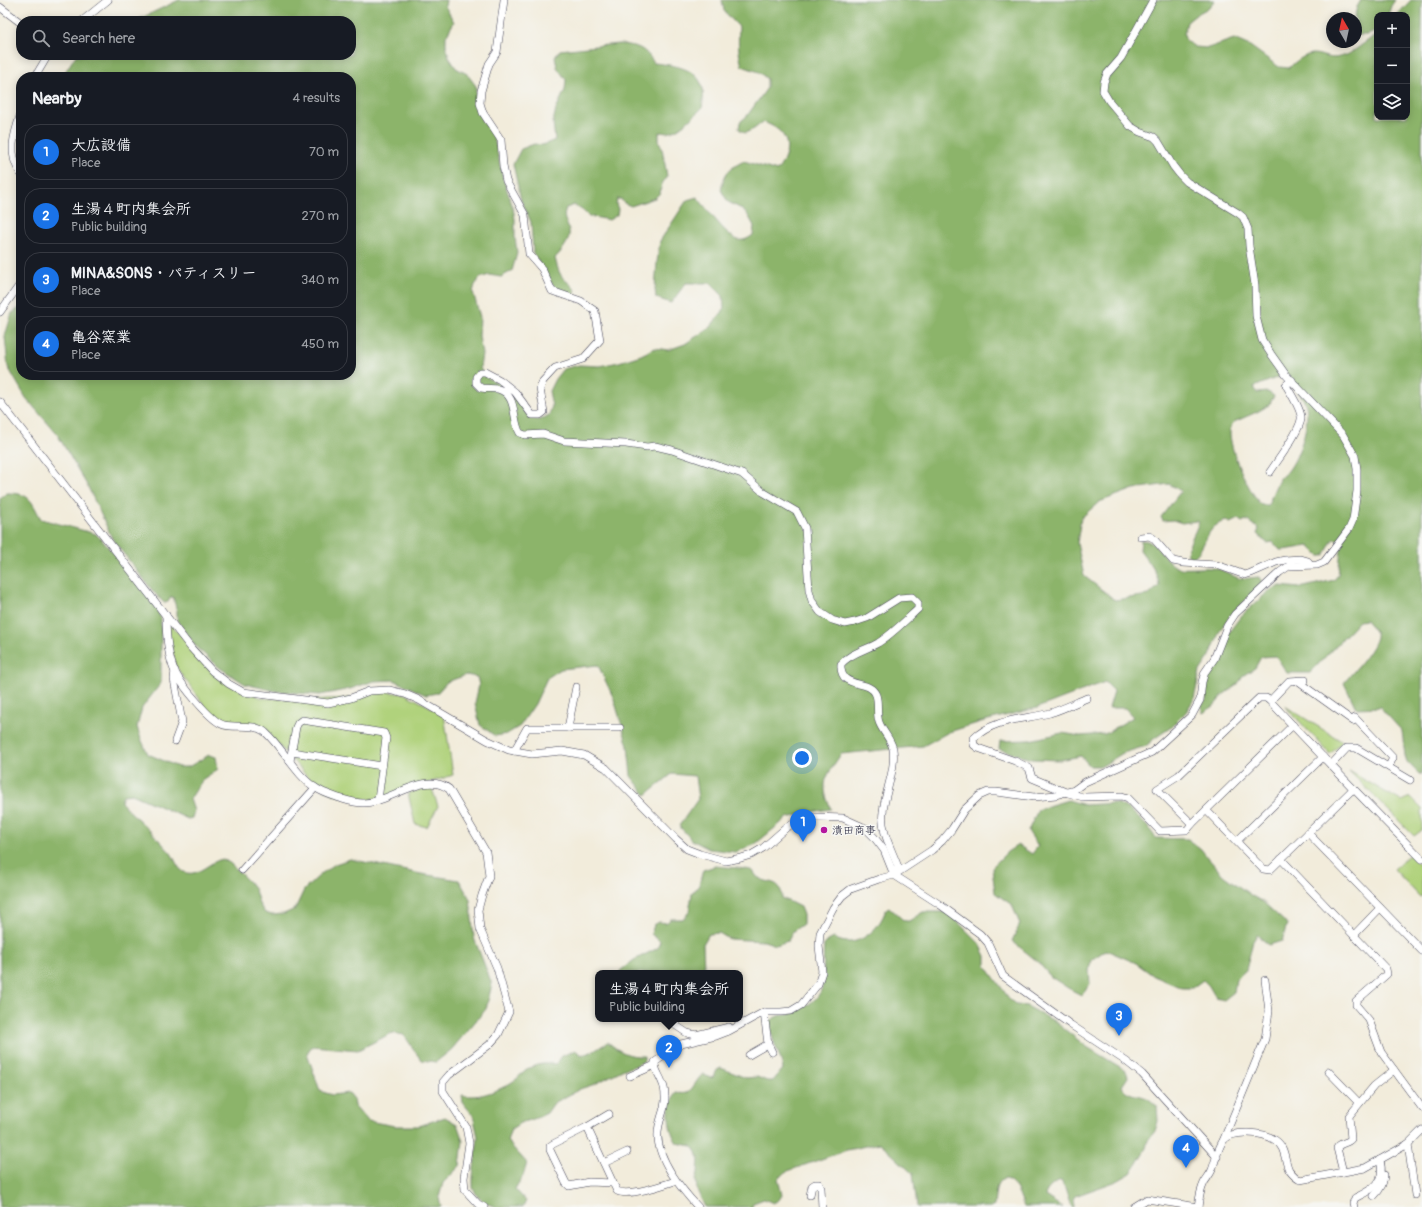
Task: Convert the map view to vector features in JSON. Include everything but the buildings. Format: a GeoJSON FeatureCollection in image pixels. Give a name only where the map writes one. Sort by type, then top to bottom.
{"type":"FeatureCollection","features":[{"type":"Feature","properties":{"kind":"street"},"geometry":{"type":"LineString","coordinates":[[88,16],[108,0]]}},
{"type":"Feature","properties":{"kind":"street"},"geometry":{"type":"LineString","coordinates":[[504,0],[497,52],[487,70],[480,97],[480,108],[501,140],[506,181],[524,215],[529,254],[542,269],[552,291],[581,301],[595,311],[600,340],[583,359],[555,368],[543,380],[540,389],[544,412],[540,415],[532,415],[511,388],[488,373],[483,372],[478,374],[476,377],[476,383],[481,388],[498,389],[506,395],[513,406],[520,433],[525,435],[543,434],[564,441],[626,444],[647,447],[654,446],[672,450],[742,474],[763,492],[797,512],[805,528],[809,590],[812,601],[820,612],[832,620],[845,624],[867,618],[899,598],[912,597],[918,603],[918,608],[880,642],[867,649],[848,656],[841,664],[842,676],[849,681],[871,688],[876,693],[879,722],[893,747],[890,781],[882,818],[885,833],[898,867],[894,875]]}},
{"type":"Feature","properties":{"kind":"street"},"geometry":{"type":"LineString","coordinates":[[630,1076],[655,1064],[655,1062],[681,1044],[716,1036],[735,1028],[764,1012],[791,1011],[801,1005],[818,984],[822,972],[819,946],[820,933],[833,908],[842,896],[851,889],[894,875],[932,850],[952,829],[964,810],[979,796],[988,792],[1034,797],[1056,795],[1074,790],[1085,782],[1152,752],[1192,715],[1200,700],[1205,672],[1214,660],[1227,626],[1235,614],[1280,572],[1289,566],[1309,564],[1317,565],[1324,562],[1349,529],[1357,491],[1356,456],[1346,440],[1270,354],[1262,340],[1256,316],[1255,285],[1248,229],[1243,217],[1187,182],[1173,166],[1158,141],[1154,137],[1130,126],[1109,101],[1103,91],[1107,74],[1120,58],[1153,0]]}},
{"type":"Feature","properties":{"kind":"street"},"geometry":{"type":"LineString","coordinates":[[0,7],[16,20]]}},
{"type":"Feature","properties":{"kind":"street"},"geometry":{"type":"LineString","coordinates":[[38,72],[45,60]]}},
{"type":"Feature","properties":{"kind":"street"},"geometry":{"type":"LineString","coordinates":[[16,127],[13,136],[13,148],[14,160],[16,164]]}},
{"type":"Feature","properties":{"kind":"street"},"geometry":{"type":"LineString","coordinates":[[0,312],[16,290]]}},
{"type":"Feature","properties":{"kind":"street"},"geometry":{"type":"LineString","coordinates":[[1270,472],[1294,435],[1301,418],[1300,410],[1286,385],[1292,380]]}},
{"type":"Feature","properties":{"kind":"street"},"geometry":{"type":"LineString","coordinates":[[0,402],[190,648],[212,671],[229,684],[243,692],[328,703],[351,698],[369,691],[394,691],[419,700],[487,740],[509,750],[532,754],[562,751],[584,755],[597,761],[606,768],[687,849],[700,854],[726,860],[741,858],[763,848],[787,827],[801,820],[815,817],[843,818],[865,828],[874,836],[884,850],[894,875],[940,904],[980,934],[988,943],[1003,976],[1142,1074],[1217,1157]]}},
{"type":"Feature","properties":{"kind":"street"},"geometry":{"type":"LineString","coordinates":[[1141,537],[1149,536],[1153,538],[1173,561],[1217,565],[1233,570],[1239,574],[1251,574],[1276,562],[1292,558],[1308,561],[1309,564]]}},
{"type":"Feature","properties":{"kind":"street"},"geometry":{"type":"LineString","coordinates":[[166,615],[168,640],[175,671],[174,679],[182,722],[175,740]]}},
{"type":"Feature","properties":{"kind":"street"},"geometry":{"type":"LineString","coordinates":[[175,671],[208,714],[223,724],[258,728],[270,738],[315,788],[332,796],[362,803],[378,800],[429,782],[436,782],[444,785],[449,789],[486,852],[489,876],[478,910],[480,930],[497,968],[509,1012],[498,1035],[489,1045],[449,1075],[443,1082],[443,1091],[466,1127],[469,1143],[464,1178],[465,1190],[478,1204],[484,1207]]}},
{"type":"Feature","properties":{"kind":"street"},"geometry":{"type":"LineString","coordinates":[[1270,701],[1289,681],[1305,680]]}},
{"type":"Feature","properties":{"kind":"street"},"geometry":{"type":"LineString","coordinates":[[1297,681],[1353,721],[1355,718],[1393,758],[1389,766]]}},
{"type":"Feature","properties":{"kind":"street"},"geometry":{"type":"LineString","coordinates":[[568,728],[576,687]]}},
{"type":"Feature","properties":{"kind":"street"},"geometry":{"type":"LineString","coordinates":[[1087,698],[1050,713],[1008,720],[978,734],[973,739],[974,745],[978,748],[1015,761],[1029,768],[1032,778],[1066,792],[1083,797],[1122,796],[1128,798],[1160,831],[1187,830],[1293,726]]}},
{"type":"Feature","properties":{"kind":"street"},"geometry":{"type":"LineString","coordinates":[[1192,824],[1158,789],[1179,775],[1259,698],[1266,698],[1422,859]]}},
{"type":"Feature","properties":{"kind":"street"},"geometry":{"type":"LineString","coordinates":[[290,761],[296,727],[302,720],[382,732],[385,734],[386,738],[378,800]]}},
{"type":"Feature","properties":{"kind":"street"},"geometry":{"type":"LineString","coordinates":[[514,751],[527,728],[620,728]]}},
{"type":"Feature","properties":{"kind":"street"},"geometry":{"type":"LineString","coordinates":[[1331,765],[1347,748],[1356,748],[1389,766],[1410,780]]}},
{"type":"Feature","properties":{"kind":"street"},"geometry":{"type":"LineString","coordinates":[[292,752],[382,766]]}},
{"type":"Feature","properties":{"kind":"street"},"geometry":{"type":"LineString","coordinates":[[1237,841],[1323,757]]}},
{"type":"Feature","properties":{"kind":"street"},"geometry":{"type":"LineString","coordinates":[[242,870],[315,788]]}},
{"type":"Feature","properties":{"kind":"street"},"geometry":{"type":"LineString","coordinates":[[1207,811],[1263,869],[1270,870],[1353,789]]}},
{"type":"Feature","properties":{"kind":"street"},"geometry":{"type":"LineString","coordinates":[[1308,834],[1422,951]]}},
{"type":"Feature","properties":{"kind":"street"},"geometry":{"type":"LineString","coordinates":[[1282,859],[1386,969],[1387,974],[1356,1001],[1356,1004],[1368,1020],[1381,1052],[1422,1108]]}},
{"type":"Feature","properties":{"kind":"street"},"geometry":{"type":"LineString","coordinates":[[1354,935],[1380,908]]}},
{"type":"Feature","properties":{"kind":"street"},"geometry":{"type":"LineString","coordinates":[[1134,1207],[1147,1198],[1198,1207],[1201,1190],[1211,1172],[1265,1039],[1269,1011],[1265,980]]}},
{"type":"Feature","properties":{"kind":"street"},"geometry":{"type":"LineString","coordinates":[[764,1012],[768,1044],[772,1052]]}},
{"type":"Feature","properties":{"kind":"street"},"geometry":{"type":"LineString","coordinates":[[671,1022],[691,1034],[696,1035],[722,1028],[735,1028]]}},
{"type":"Feature","properties":{"kind":"street"},"geometry":{"type":"LineString","coordinates":[[749,1055],[768,1044]]}},
{"type":"Feature","properties":{"kind":"street"},"geometry":{"type":"LineString","coordinates":[[655,1064],[654,1066],[663,1084],[666,1099],[658,1127],[659,1147],[675,1181],[698,1207]]}},
{"type":"Feature","properties":{"kind":"street"},"geometry":{"type":"LineString","coordinates":[[1343,1172],[1336,1148],[1340,1144],[1351,1139],[1349,1118],[1359,1103],[1374,1086],[1394,1070]]}},
{"type":"Feature","properties":{"kind":"street"},"geometry":{"type":"LineString","coordinates":[[1328,1071],[1359,1103]]}},
{"type":"Feature","properties":{"kind":"street"},"geometry":{"type":"LineString","coordinates":[[609,1114],[587,1127],[552,1144],[550,1146],[550,1150],[566,1183],[569,1186],[589,1182],[613,1183]]}},
{"type":"Feature","properties":{"kind":"street"},"geometry":{"type":"LineString","coordinates":[[587,1127],[617,1191],[625,1193],[675,1181]]}},
{"type":"Feature","properties":{"kind":"street"},"geometry":{"type":"LineString","coordinates":[[1223,1141],[1238,1133],[1252,1133],[1267,1136],[1276,1140],[1284,1151],[1289,1170],[1300,1180],[1309,1180],[1366,1168],[1408,1144],[1422,1130]]}},
{"type":"Feature","properties":{"kind":"street"},"geometry":{"type":"LineString","coordinates":[[1408,1144],[1415,1195]]}},
{"type":"Feature","properties":{"kind":"street"},"geometry":{"type":"LineString","coordinates":[[604,1163],[627,1152]]}},
{"type":"Feature","properties":{"kind":"street"},"geometry":{"type":"LineString","coordinates":[[1374,1196],[1380,1190],[1384,1178],[1380,1160]]}},
{"type":"Feature","properties":{"kind":"street"},"geometry":{"type":"LineString","coordinates":[[1354,1207],[1353,1203],[1355,1198],[1372,1189],[1380,1178],[1383,1170]]}},
{"type":"Feature","properties":{"kind":"street"},"geometry":{"type":"LineString","coordinates":[[810,1195],[812,1186],[819,1184],[821,1188],[822,1207]]}},
{"type":"Feature","properties":{"kind":"green space"},"geometry":{"type":"Polygon","coordinates":[[[179,0],[446,0],[445,6],[454,22],[446,36],[446,45],[449,57],[456,68],[467,74],[476,86],[476,103],[482,121],[491,130],[515,219],[517,253],[512,271],[501,277],[489,275],[480,278],[475,285],[473,292],[480,317],[479,336],[482,354],[480,368],[485,377],[499,384],[513,396],[531,419],[540,420],[549,415],[552,406],[549,391],[555,379],[563,369],[579,365],[599,366],[619,362],[641,355],[655,348],[668,350],[685,344],[709,328],[724,310],[723,296],[711,283],[686,283],[671,303],[656,298],[655,289],[660,241],[687,200],[697,197],[733,238],[738,240],[746,239],[753,235],[754,226],[748,215],[740,208],[728,202],[721,190],[724,179],[730,169],[744,161],[777,171],[782,163],[787,149],[784,136],[779,130],[763,122],[754,129],[745,133],[739,129],[740,122],[747,116],[767,88],[767,79],[759,72],[742,66],[738,37],[739,27],[724,11],[722,0],[1215,0],[1208,8],[1187,22],[1184,34],[1186,41],[1195,47],[1208,48],[1234,39],[1250,46],[1279,67],[1289,68],[1303,57],[1313,54],[1332,58],[1340,57],[1357,48],[1362,48],[1362,45],[1374,37],[1374,120],[1410,120],[1410,12],[1400,12],[1411,0],[1422,0],[1422,774],[1419,774],[1407,762],[1402,731],[1380,707],[1356,708],[1344,683],[1369,651],[1376,638],[1376,633],[1366,620],[1359,621],[1310,673],[1287,673],[1276,656],[1261,657],[1255,668],[1244,675],[1237,685],[1224,694],[1214,706],[1203,713],[1201,705],[1206,700],[1207,680],[1219,663],[1229,632],[1241,616],[1269,591],[1280,586],[1300,588],[1334,580],[1338,575],[1341,549],[1337,539],[1333,539],[1324,556],[1319,556],[1309,546],[1280,550],[1273,542],[1267,543],[1257,534],[1258,528],[1246,520],[1242,522],[1238,519],[1230,523],[1225,520],[1215,526],[1201,549],[1192,558],[1187,554],[1199,522],[1182,523],[1173,520],[1163,521],[1161,517],[1181,491],[1169,484],[1134,489],[1099,502],[1081,518],[1077,543],[1084,576],[1115,600],[1149,595],[1159,586],[1155,571],[1140,550],[1141,541],[1146,541],[1155,546],[1176,567],[1216,569],[1240,579],[1259,577],[1263,584],[1232,613],[1220,630],[1210,656],[1200,671],[1194,699],[1186,712],[1170,728],[1146,746],[1123,753],[1102,766],[1090,766],[1081,756],[1060,760],[1031,759],[999,749],[1000,741],[1030,740],[1062,733],[1080,736],[1105,734],[1133,717],[1125,708],[1109,708],[1114,691],[1105,682],[1037,708],[984,721],[949,732],[923,746],[841,754],[825,781],[826,794],[831,809],[787,818],[754,845],[735,852],[709,849],[692,840],[679,826],[698,799],[695,776],[672,774],[646,795],[631,776],[628,746],[614,699],[598,665],[561,669],[547,678],[535,704],[520,726],[507,734],[495,736],[480,725],[475,703],[479,685],[477,677],[466,675],[447,682],[437,693],[426,695],[394,680],[374,681],[350,689],[320,695],[275,691],[245,684],[220,668],[197,648],[177,621],[177,611],[173,597],[171,597],[168,602],[163,602],[113,540],[88,487],[57,434],[26,398],[8,367],[5,336],[12,313],[16,310],[16,380],[356,380],[356,72],[65,72],[73,60],[356,60],[356,16],[145,16],[179,0]],[[1281,376],[1254,387],[1257,393],[1268,392],[1274,396],[1269,405],[1234,422],[1230,429],[1233,448],[1240,469],[1245,480],[1261,505],[1268,505],[1275,487],[1281,477],[1292,465],[1300,448],[1306,428],[1307,410],[1298,391],[1281,376]]]}},
{"type":"Feature","properties":{"kind":"green space"},"geometry":{"type":"Polygon","coordinates":[[[1361,0],[1395,0],[1389,12],[1374,12],[1374,32],[1367,35],[1362,35],[1362,12],[1356,12],[1361,0]]]}},
{"type":"Feature","properties":{"kind":"green space"},"geometry":{"type":"Polygon","coordinates":[[[620,44],[644,50],[654,63],[683,68],[696,76],[703,89],[702,108],[678,129],[667,133],[659,133],[659,141],[662,148],[667,176],[662,184],[660,193],[655,198],[631,206],[624,203],[621,199],[617,199],[617,215],[609,220],[589,216],[574,205],[566,208],[564,217],[569,230],[569,238],[563,249],[555,258],[561,276],[573,287],[576,292],[573,295],[554,287],[533,253],[531,222],[521,200],[513,164],[521,149],[534,144],[543,145],[555,140],[553,122],[556,109],[565,90],[566,80],[557,67],[555,57],[560,50],[620,44]]]}},
{"type":"Feature","properties":{"kind":"green space"},"geometry":{"type":"Polygon","coordinates":[[[7,493],[15,493],[26,496],[32,503],[41,519],[96,534],[112,551],[155,605],[161,619],[161,683],[142,708],[137,727],[141,739],[148,754],[178,767],[188,767],[209,755],[216,757],[218,769],[203,779],[190,799],[194,811],[192,818],[188,819],[132,794],[123,795],[121,802],[170,852],[181,870],[187,873],[196,872],[218,860],[223,859],[231,864],[249,882],[255,890],[259,904],[265,913],[272,915],[284,914],[295,909],[304,890],[321,874],[335,864],[350,859],[421,874],[459,880],[470,899],[474,938],[492,984],[486,1009],[451,1050],[436,1062],[421,1060],[404,1035],[392,1033],[358,1050],[312,1046],[307,1053],[320,1091],[332,1095],[349,1093],[354,1099],[355,1106],[368,1121],[395,1126],[418,1126],[445,1117],[457,1124],[463,1141],[460,1166],[443,1183],[439,1197],[441,1207],[0,1207],[0,498],[7,493]]]}},
{"type":"Feature","properties":{"kind":"green space"},"geometry":{"type":"Polygon","coordinates":[[[166,620],[229,684],[262,698],[302,700],[351,698],[379,691],[405,694],[444,714],[453,775],[401,792],[368,800],[335,795],[313,783],[260,726],[225,725],[208,710],[176,667],[166,620]]]}},
{"type":"Feature","properties":{"kind":"green space"},"geometry":{"type":"Polygon","coordinates":[[[1285,706],[1343,742],[1330,754],[1285,706]]]}},
{"type":"Feature","properties":{"kind":"green space"},"geometry":{"type":"Polygon","coordinates":[[[1349,771],[1401,801],[1410,797],[1422,809],[1422,830],[1414,836],[1349,771]]]}},
{"type":"Feature","properties":{"kind":"green space"},"geometry":{"type":"Polygon","coordinates":[[[431,786],[438,806],[427,827],[415,824],[408,793],[431,786]]]}},
{"type":"Feature","properties":{"kind":"green space"},"geometry":{"type":"Polygon","coordinates":[[[1068,800],[1085,805],[1117,803],[1130,810],[1147,826],[1156,838],[1188,839],[1201,849],[1223,875],[1263,902],[1287,924],[1282,941],[1269,945],[1257,935],[1253,941],[1246,970],[1236,979],[1234,992],[1224,1000],[1216,998],[1209,986],[1203,980],[1192,988],[1182,988],[1154,976],[1136,963],[1106,950],[1091,960],[1089,971],[1090,984],[1081,995],[1051,977],[1037,961],[1012,941],[1020,924],[1012,905],[995,893],[992,867],[1007,852],[1018,845],[1032,854],[1038,846],[1028,831],[1038,810],[1068,800]]]}},
{"type":"Feature","properties":{"kind":"green space"},"geometry":{"type":"Polygon","coordinates":[[[1410,854],[1422,868],[1422,896],[1420,897],[1394,869],[1410,854]]]}},
{"type":"Feature","properties":{"kind":"green space"},"geometry":{"type":"Polygon","coordinates":[[[715,866],[740,868],[753,871],[756,876],[777,885],[780,888],[782,898],[800,907],[803,915],[803,924],[793,931],[788,941],[776,945],[764,941],[729,939],[719,933],[709,934],[703,944],[704,970],[621,970],[634,960],[658,948],[660,941],[651,934],[654,925],[659,922],[666,923],[671,919],[683,919],[689,912],[692,894],[699,885],[703,870],[715,866]]]}},
{"type":"Feature","properties":{"kind":"green space"},"geometry":{"type":"Polygon","coordinates":[[[889,907],[906,921],[909,921],[923,912],[948,912],[980,944],[986,956],[986,966],[1008,997],[1016,1005],[1027,1006],[1054,1021],[1087,1047],[1125,1070],[1128,1077],[1122,1086],[1123,1089],[1131,1094],[1148,1098],[1157,1106],[1158,1121],[1155,1131],[1148,1140],[1146,1148],[1131,1173],[1117,1181],[1075,1196],[1073,1199],[1074,1207],[1070,1204],[1063,1182],[1061,1181],[1051,1187],[1045,1196],[1062,1207],[1024,1207],[1014,1186],[1011,1182],[1004,1179],[998,1183],[994,1205],[990,1207],[917,1207],[913,1174],[880,1143],[847,1150],[785,1172],[778,1179],[782,1195],[779,1200],[773,1203],[764,1199],[753,1203],[752,1207],[705,1207],[697,1190],[696,1180],[699,1157],[692,1146],[677,1143],[670,1125],[670,1105],[676,1093],[688,1092],[703,1074],[710,1078],[714,1077],[717,1070],[721,1068],[746,1078],[757,1077],[767,1081],[773,1081],[783,1069],[771,1033],[771,1021],[774,1018],[793,1013],[806,1006],[820,993],[824,977],[824,945],[828,941],[834,938],[851,942],[859,940],[873,931],[883,917],[886,909],[889,907]]]}},
{"type":"Feature","properties":{"kind":"green space"},"geometry":{"type":"Polygon","coordinates":[[[608,1042],[624,1053],[633,1056],[644,1056],[644,1061],[635,1066],[624,1069],[595,1084],[580,1089],[554,1103],[547,1113],[520,1123],[511,1129],[507,1141],[527,1163],[523,1176],[515,1189],[526,1201],[523,1207],[496,1207],[488,1204],[478,1197],[473,1188],[473,1176],[478,1137],[473,1115],[463,1103],[462,1095],[475,1096],[490,1093],[517,1079],[525,1070],[529,1068],[542,1064],[556,1064],[562,1056],[575,1050],[582,1055],[594,1051],[608,1042]]]}},
{"type":"Feature","properties":{"kind":"place","name":"潰田商事"},"geometry":{"type":"Point","coordinates":[824,830]}},
{"type":"Feature","properties":{"kind":"place","name":"大広設備"},"geometry":{"type":"Point","coordinates":[803,842]}},
{"type":"Feature","properties":{"kind":"place","name":"MINA&SONS・パティスリー"},"geometry":{"type":"Point","coordinates":[1119,1036]}},
{"type":"Feature","properties":{"kind":"place","name":"生湯４町内集会所"},"geometry":{"type":"Point","coordinates":[669,1068]}},
{"type":"Feature","properties":{"kind":"place","name":"亀谷窯業"},"geometry":{"type":"Point","coordinates":[1186,1168]}}]}
